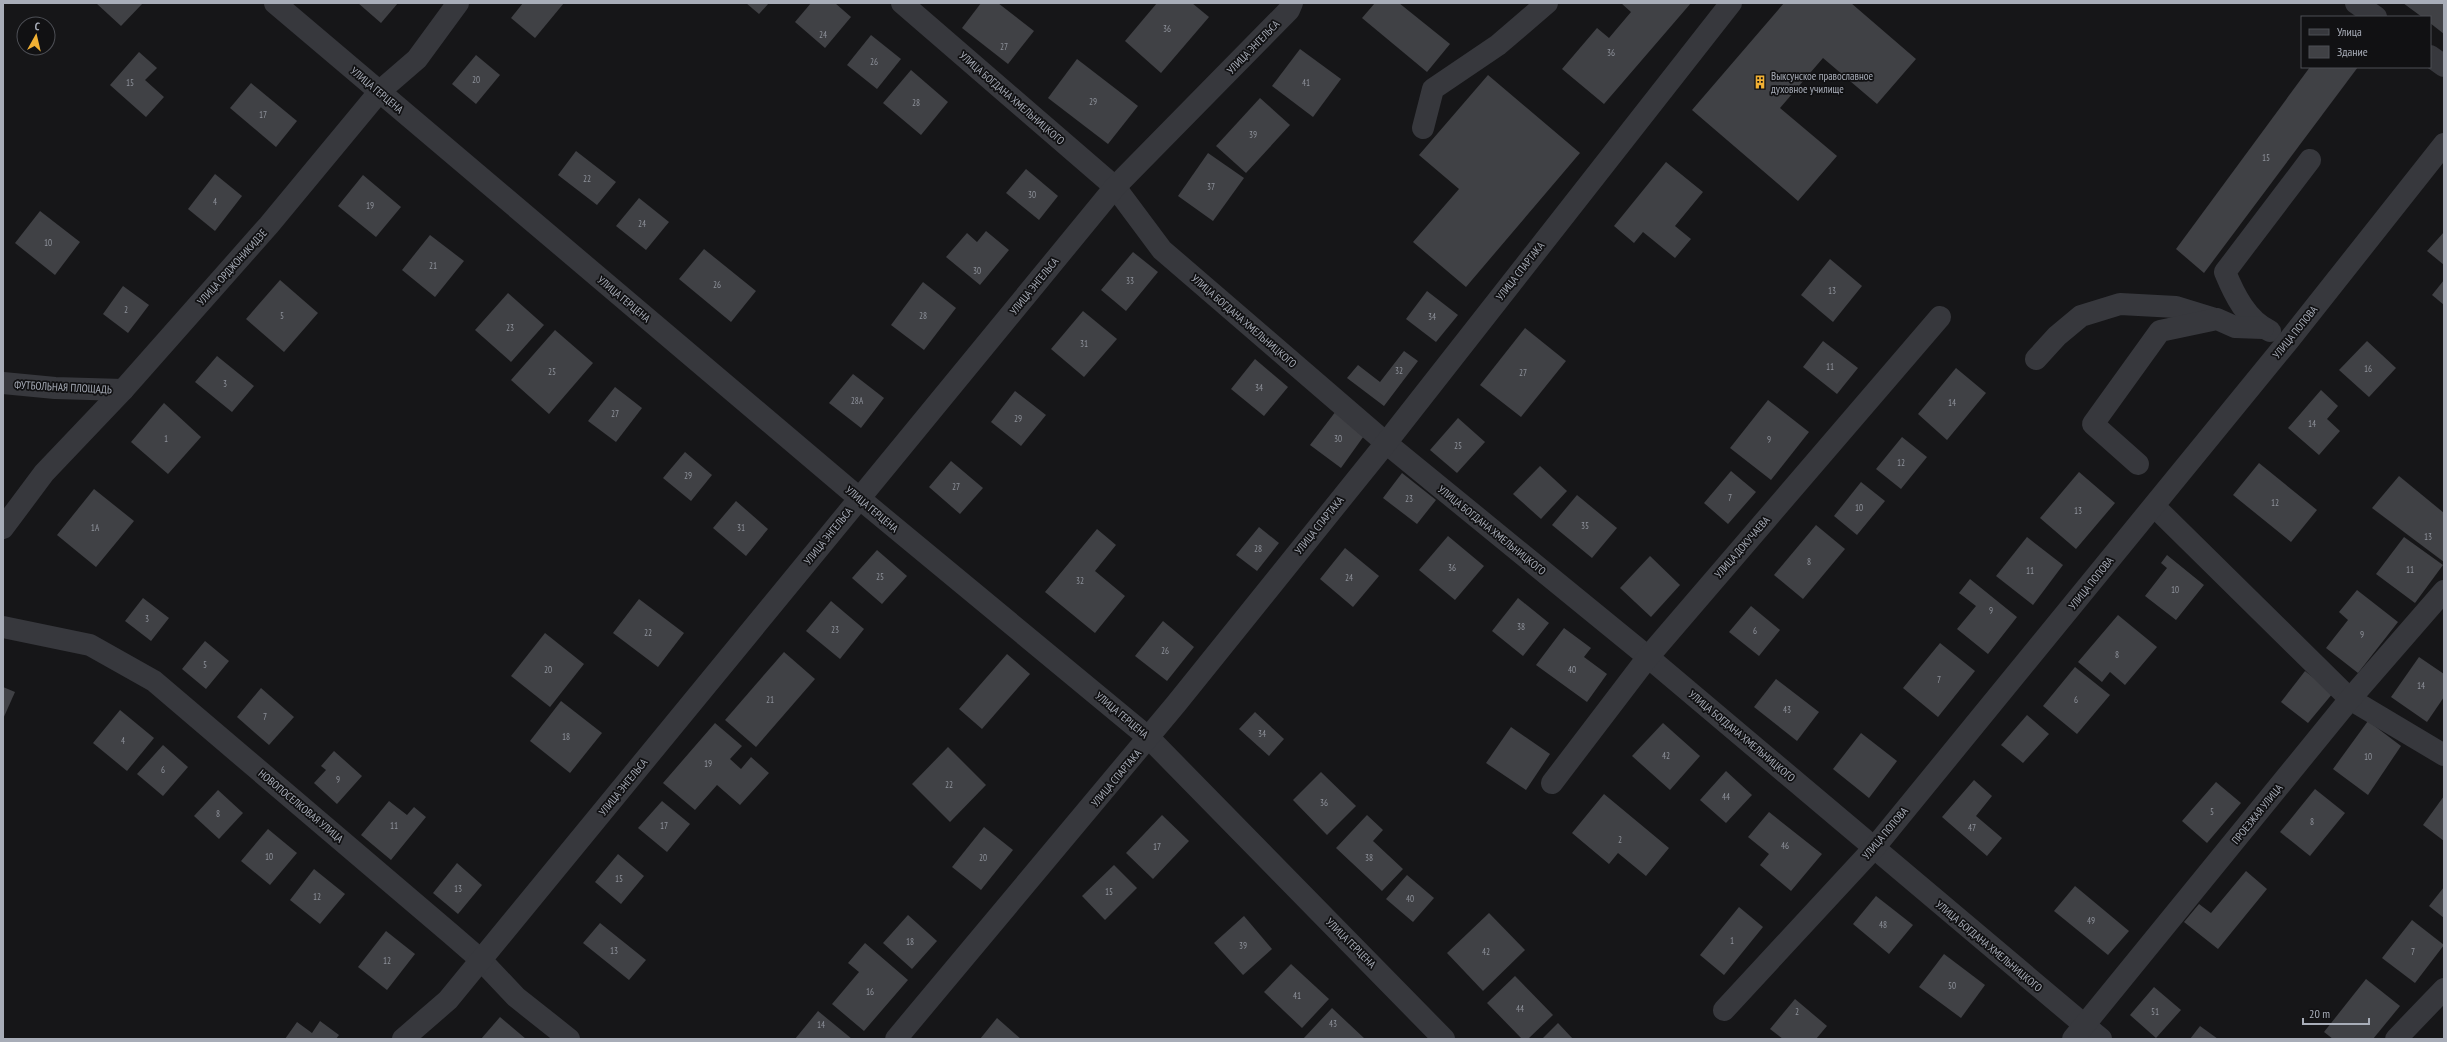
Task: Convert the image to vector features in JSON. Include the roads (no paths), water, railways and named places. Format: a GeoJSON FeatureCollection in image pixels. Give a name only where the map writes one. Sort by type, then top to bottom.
{"type":"FeatureCollection","features":[{"type":"Feature","properties":{"kind":"street","name":"УЛИЦА ГЕРЦЕНА"},"geometry":{"type":"LineString","coordinates":[[275,3],[859,498],[1149,738],[1444,1039]]}},
{"type":"Feature","properties":{"kind":"street","name":"УЛИЦА ОРДЖОНИКИДЗЕ"},"geometry":{"type":"LineString","coordinates":[[3,528],[44,473],[123,390],[269,226],[380,91],[417,59],[458,3]]}},
{"type":"Feature","properties":{"kind":"street","name":"УЛИЦА БОГДАНА ХМЕЛЬНИЦКОГО"},"geometry":{"type":"LineString","coordinates":[[902,3],[1115,187],[1162,250],[1386,443],[1648,657],[1874,848],[2086,1035]]}},
{"type":"Feature","properties":{"kind":"street"},"geometry":{"type":"LineString","coordinates":[[1423,128],[1433,89],[1498,45],[1547,3]]}},
{"type":"Feature","properties":{"kind":"street","name":"УЛИЦА СПАРТАКА"},"geometry":{"type":"LineString","coordinates":[[896,1039],[1149,738],[1386,443],[1731,3]]}},
{"type":"Feature","properties":{"kind":"street"},"geometry":{"type":"LineString","coordinates":[[2356,3],[2375,16]]}},
{"type":"Feature","properties":{"kind":"street","name":"УЛИЦА ЭНГЕЛЬСА"},"geometry":{"type":"LineString","coordinates":[[403,1039],[448,1000],[1115,187],[1291,7]]}},
{"type":"Feature","properties":{"kind":"street"},"geometry":{"type":"LineString","coordinates":[[2431,57],[2444,66]]}},
{"type":"Feature","properties":{"kind":"street","name":"УЛИЦА ПОПОВА"},"geometry":{"type":"LineString","coordinates":[[1724,1010],[1874,848],[2289,340],[2444,144]]}},
{"type":"Feature","properties":{"kind":"street"},"geometry":{"type":"LineString","coordinates":[[2289,340],[2263,328],[2236,299],[2225,272],[2310,160]]}},
{"type":"Feature","properties":{"kind":"street"},"geometry":{"type":"LineString","coordinates":[[2036,360],[2057,336],[2082,316],[2120,304],[2176,306],[2235,327],[2263,328]]}},
{"type":"Feature","properties":{"kind":"street","name":"УЛИЦА ДОКУЧАЕВА"},"geometry":{"type":"LineString","coordinates":[[1552,783],[1648,657],[1940,316]]}},
{"type":"Feature","properties":{"kind":"street"},"geometry":{"type":"LineString","coordinates":[[2138,464],[2093,424],[2160,331],[2216,319]]}},
{"type":"Feature","properties":{"kind":"street","name":"ФУТБОЛЬНАЯ ПЛОЩАДЬ"},"geometry":{"type":"LineString","coordinates":[[3,383],[55,388],[123,390]]}},
{"type":"Feature","properties":{"kind":"street"},"geometry":{"type":"LineString","coordinates":[[2154,506],[2350,699],[2444,755]]}},
{"type":"Feature","properties":{"kind":"street","name":"ПРОЕЗЖАЯ УЛИЦА"},"geometry":{"type":"LineString","coordinates":[[2086,1035],[2350,699],[2444,590]]}},
{"type":"Feature","properties":{"kind":"street","name":"НОВОПОСЕЛКОВАЯ УЛИЦА"},"geometry":{"type":"LineString","coordinates":[[3,627],[90,645],[154,681],[481,960],[516,997],[569,1039]]}},
{"type":"Feature","properties":{"kind":"street"},"geometry":{"type":"LineString","coordinates":[[2396,1039],[2444,989]]}},
{"type":"Feature","properties":{"kind":"place","name":"Выксунское православное духовное училище"},"geometry":{"type":"Point","coordinates":[1760,82]}}]}
